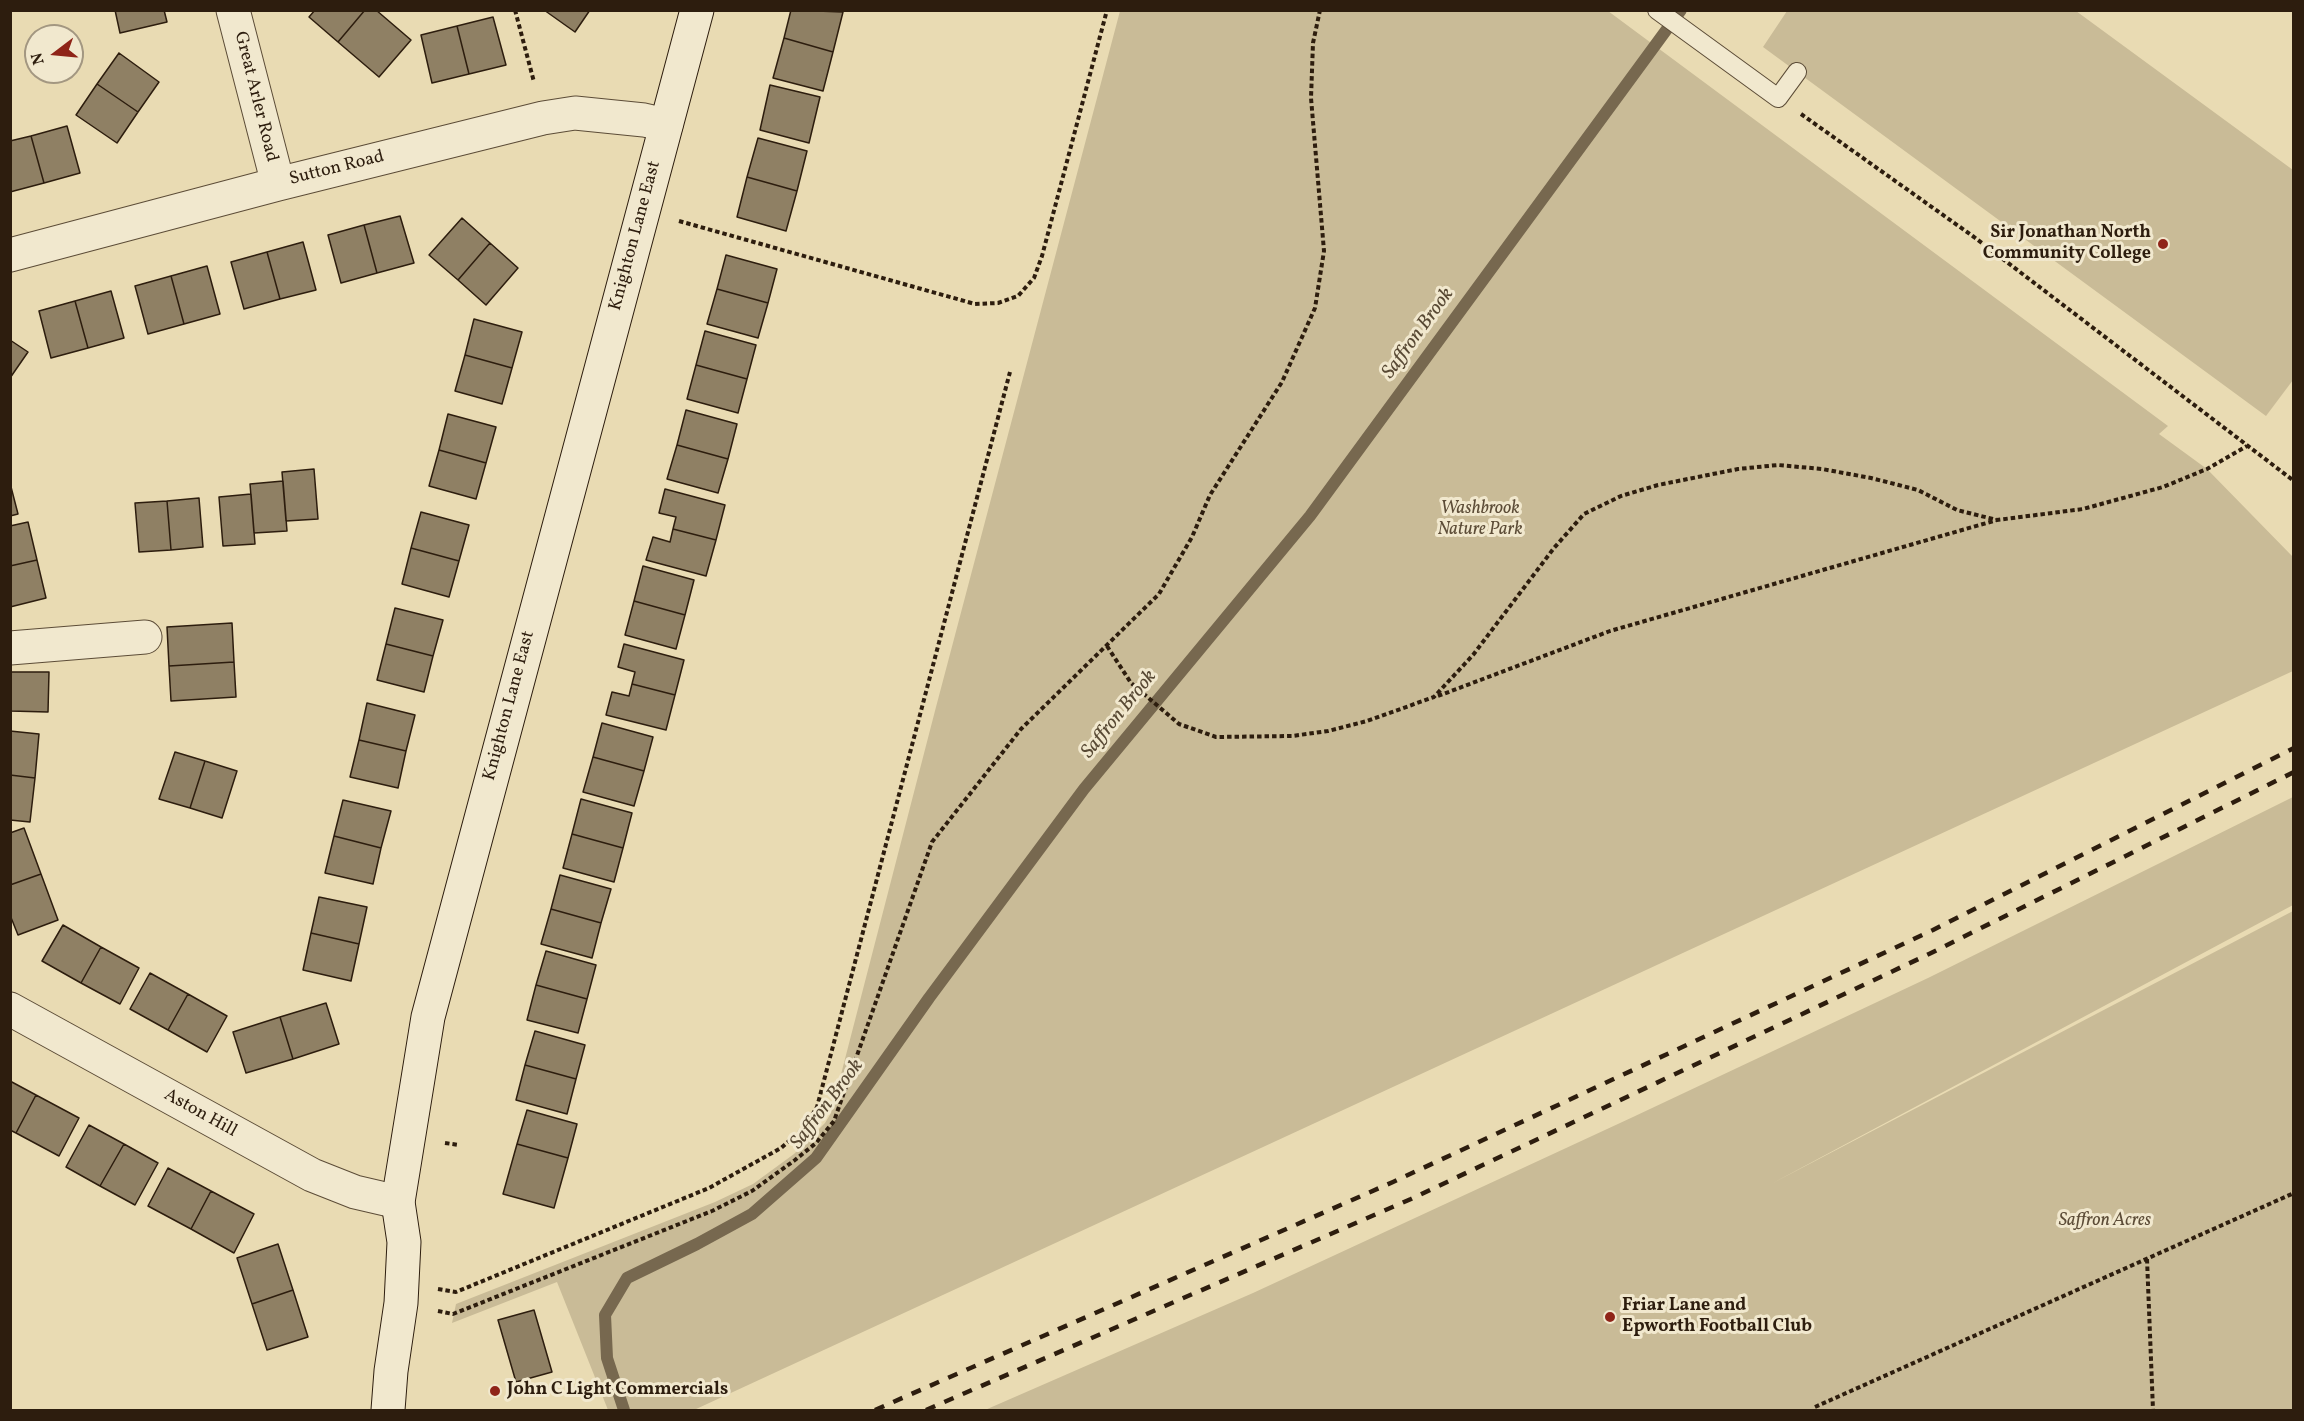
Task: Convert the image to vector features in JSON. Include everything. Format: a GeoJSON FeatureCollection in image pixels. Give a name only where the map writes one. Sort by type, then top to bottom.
{"type":"FeatureCollection","features":[{"type":"Feature","properties":{"kind":"street","name":"Great Arler Road"},"geometry":{"type":"LineString","coordinates":[[233,10],[278,184]]}},
{"type":"Feature","properties":{"kind":"street","name":"Knighton Lane East"},"geometry":{"type":"LineString","coordinates":[[388,1410],[402,1284],[404,1242],[398,1202],[428,1017],[697,10]]}},
{"type":"Feature","properties":{"kind":"street","name":"Sutton Road"},"geometry":{"type":"LineString","coordinates":[[10,255],[278,184],[543,118],[575,113],[666,125]]}},
{"type":"Feature","properties":{"kind":"street"},"geometry":{"type":"LineString","coordinates":[[10,648],[145,637]]}},
{"type":"Feature","properties":{"kind":"street","name":"Aston Hill"},"geometry":{"type":"LineString","coordinates":[[10,1009],[312,1175],[355,1192],[398,1202]]}},
{"type":"Feature","properties":{"kind":"lane"},"geometry":{"type":"LineString","coordinates":[[1657,10],[1778,98],[1797,72]]}},
{"type":"Feature","properties":{"kind":"path"},"geometry":{"type":"LineString","coordinates":[[516,10],[543,118]]}},
{"type":"Feature","properties":{"kind":"path"},"geometry":{"type":"LineString","coordinates":[[642,212],[975,304],[998,303],[1018,296],[1034,278],[1042,256],[1107,10]]}},
{"type":"Feature","properties":{"kind":"path"},"geometry":{"type":"LineString","coordinates":[[437,1311],[453,1314],[712,1211],[752,1191],[816,1143],[834,1121],[932,842],[1021,729],[1159,594],[1192,537],[1210,495],[1282,382],[1315,308],[1324,251],[1311,98],[1313,43],[1320,10]]}},
{"type":"Feature","properties":{"kind":"path"},"geometry":{"type":"LineString","coordinates":[[1778,98],[1974,237],[2294,481]]}},
{"type":"Feature","properties":{"kind":"path"},"geometry":{"type":"LineString","coordinates":[[402,1284],[456,1292],[709,1188],[781,1148],[804,1128],[817,1107],[1010,372]]}},
{"type":"Feature","properties":{"kind":"path"},"geometry":{"type":"LineString","coordinates":[[1107,646],[1131,682],[1179,724],[1216,737],[1292,736],[1328,731],[1367,721],[1610,631],[1998,520],[2083,509],[2163,487],[2207,469],[2247,446]]}},
{"type":"Feature","properties":{"kind":"path"},"geometry":{"type":"LineString","coordinates":[[1434,697],[1473,655],[1554,548],[1584,514],[1621,496],[1658,485],[1738,469],[1778,465],[1822,469],[1871,478],[1918,490],[1957,510],[1998,520]]}},
{"type":"Feature","properties":{"kind":"path"},"geometry":{"type":"LineString","coordinates":[[438,1143],[459,1145]]}},
{"type":"Feature","properties":{"kind":"path"},"geometry":{"type":"LineString","coordinates":[[1815,1407],[2294,1193]]}},
{"type":"Feature","properties":{"kind":"path"},"geometry":{"type":"LineString","coordinates":[[2147,1259],[2153,1410]]}},
{"type":"Feature","properties":{"kind":"green space","name":"Washbrook Nature Park"},"geometry":{"type":"Polygon","coordinates":[[[1120,11],[1608,11],[2168,426],[2159,434],[2207,469],[2293,557],[2293,671],[694,1410],[608,1410],[557,1282],[452,1323],[456,1304],[715,1202],[753,1184],[794,1154],[825,1123],[831,1113],[1120,11]]]}},
{"type":"Feature","properties":{"kind":"green space","name":"Sir Jonathan North Community College"},"geometry":{"type":"Polygon","coordinates":[[[1787,11],[2076,11],[2293,170],[2293,380],[2266,416],[1763,47],[1787,11]]]}},
{"type":"Feature","properties":{"kind":"green space","name":"Saffron Acres"},"geometry":{"type":"Polygon","coordinates":[[[2293,797],[2293,905],[1771,1184],[2293,911],[2293,1410],[985,1410],[1253,1293],[1633,1117],[1928,978],[2293,797]]]}},
{"type":"Feature","properties":{"kind":"building"},"geometry":{"type":"Polygon","coordinates":[[[115,10],[164,10],[167,22],[120,33],[115,10]]]}},
{"type":"Feature","properties":{"kind":"building"},"geometry":{"type":"Polygon","coordinates":[[[315,10],[365,10],[338,42],[309,17],[315,10]]]}},
{"type":"Feature","properties":{"kind":"building"},"geometry":{"type":"Polygon","coordinates":[[[365,10],[376,10],[411,40],[379,77],[338,42],[365,10]]]}},
{"type":"Feature","properties":{"kind":"building"},"geometry":{"type":"Polygon","coordinates":[[[544,10],[590,10],[575,32],[544,10]]]}},
{"type":"Feature","properties":{"kind":"building"},"geometry":{"type":"Polygon","coordinates":[[[791,10],[843,12],[833,52],[784,38],[791,10]]]}},
{"type":"Feature","properties":{"kind":"building"},"geometry":{"type":"Polygon","coordinates":[[[493,17],[506,65],[469,74],[457,26],[493,17]]]}},
{"type":"Feature","properties":{"kind":"building"},"geometry":{"type":"Polygon","coordinates":[[[457,26],[469,74],[432,83],[421,35],[457,26]]]}},
{"type":"Feature","properties":{"kind":"building"},"geometry":{"type":"Polygon","coordinates":[[[784,38],[833,52],[823,91],[773,78],[784,38]]]}},
{"type":"Feature","properties":{"kind":"building"},"geometry":{"type":"Polygon","coordinates":[[[119,53],[159,82],[138,112],[97,84],[119,53]]]}},
{"type":"Feature","properties":{"kind":"building"},"geometry":{"type":"Polygon","coordinates":[[[97,84],[138,112],[117,143],[76,115],[97,84]]]}},
{"type":"Feature","properties":{"kind":"building"},"geometry":{"type":"Polygon","coordinates":[[[770,85],[820,97],[809,143],[760,130],[770,85]]]}},
{"type":"Feature","properties":{"kind":"building"},"geometry":{"type":"Polygon","coordinates":[[[67,126],[80,173],[44,183],[31,136],[67,126]]]}},
{"type":"Feature","properties":{"kind":"building"},"geometry":{"type":"Polygon","coordinates":[[[31,136],[44,183],[10,192],[10,141],[31,136]]]}},
{"type":"Feature","properties":{"kind":"building"},"geometry":{"type":"Polygon","coordinates":[[[758,138],[807,151],[797,191],[747,177],[758,138]]]}},
{"type":"Feature","properties":{"kind":"building"},"geometry":{"type":"Polygon","coordinates":[[[747,177],[797,191],[786,231],[737,217],[747,177]]]}},
{"type":"Feature","properties":{"kind":"building"},"geometry":{"type":"Polygon","coordinates":[[[400,216],[414,263],[377,273],[364,225],[400,216]]]}},
{"type":"Feature","properties":{"kind":"building"},"geometry":{"type":"Polygon","coordinates":[[[462,218],[490,243],[458,280],[429,255],[462,218]]]}},
{"type":"Feature","properties":{"kind":"building"},"geometry":{"type":"Polygon","coordinates":[[[364,225],[377,273],[341,283],[328,235],[364,225]]]}},
{"type":"Feature","properties":{"kind":"building"},"geometry":{"type":"Polygon","coordinates":[[[303,242],[316,290],[280,299],[267,252],[303,242]]]}},
{"type":"Feature","properties":{"kind":"building"},"geometry":{"type":"Polygon","coordinates":[[[490,243],[518,268],[486,305],[458,280],[490,243]]]}},
{"type":"Feature","properties":{"kind":"building"},"geometry":{"type":"Polygon","coordinates":[[[267,252],[280,299],[244,309],[231,262],[267,252]]]}},
{"type":"Feature","properties":{"kind":"building"},"geometry":{"type":"Polygon","coordinates":[[[726,255],[777,269],[768,303],[717,289],[726,255]]]}},
{"type":"Feature","properties":{"kind":"building"},"geometry":{"type":"Polygon","coordinates":[[[207,266],[220,314],[184,324],[171,276],[207,266]]]}},
{"type":"Feature","properties":{"kind":"building"},"geometry":{"type":"Polygon","coordinates":[[[171,276],[184,324],[148,334],[135,286],[171,276]]]}},
{"type":"Feature","properties":{"kind":"building"},"geometry":{"type":"Polygon","coordinates":[[[717,289],[768,303],[758,338],[707,324],[717,289]]]}},
{"type":"Feature","properties":{"kind":"building"},"geometry":{"type":"Polygon","coordinates":[[[111,291],[124,338],[88,348],[75,301],[111,291]]]}},
{"type":"Feature","properties":{"kind":"building"},"geometry":{"type":"Polygon","coordinates":[[[75,301],[88,348],[51,358],[39,311],[75,301]]]}},
{"type":"Feature","properties":{"kind":"building"},"geometry":{"type":"Polygon","coordinates":[[[474,319],[522,332],[512,368],[465,355],[474,319]]]}},
{"type":"Feature","properties":{"kind":"building"},"geometry":{"type":"Polygon","coordinates":[[[705,331],[756,345],[747,379],[696,365],[705,331]]]}},
{"type":"Feature","properties":{"kind":"building"},"geometry":{"type":"Polygon","coordinates":[[[10,340],[28,352],[10,378],[10,340]]]}},
{"type":"Feature","properties":{"kind":"building"},"geometry":{"type":"Polygon","coordinates":[[[465,355],[512,368],[502,404],[455,391],[465,355]]]}},
{"type":"Feature","properties":{"kind":"building"},"geometry":{"type":"Polygon","coordinates":[[[696,365],[747,379],[738,413],[687,399],[696,365]]]}},
{"type":"Feature","properties":{"kind":"building"},"geometry":{"type":"Polygon","coordinates":[[[686,410],[737,424],[728,459],[677,445],[686,410]]]}},
{"type":"Feature","properties":{"kind":"building"},"geometry":{"type":"Polygon","coordinates":[[[448,414],[496,427],[486,463],[439,450],[448,414]]]}},
{"type":"Feature","properties":{"kind":"building"},"geometry":{"type":"Polygon","coordinates":[[[677,445],[728,459],[718,493],[667,479],[677,445]]]}},
{"type":"Feature","properties":{"kind":"building"},"geometry":{"type":"Polygon","coordinates":[[[439,450],[486,463],[476,499],[429,486],[439,450]]]}},
{"type":"Feature","properties":{"kind":"building"},"geometry":{"type":"Polygon","coordinates":[[[314,469],[318,519],[286,521],[282,472],[314,469]]]}},
{"type":"Feature","properties":{"kind":"building"},"geometry":{"type":"Polygon","coordinates":[[[283,481],[287,531],[254,533],[250,484],[283,481]]]}},
{"type":"Feature","properties":{"kind":"building"},"geometry":{"type":"Polygon","coordinates":[[[10,483],[18,514],[10,516],[10,483]]]}},
{"type":"Feature","properties":{"kind":"building"},"geometry":{"type":"Polygon","coordinates":[[[665,489],[725,505],[716,540],[673,529],[676,517],[659,513],[665,489]]]}},
{"type":"Feature","properties":{"kind":"building"},"geometry":{"type":"Polygon","coordinates":[[[251,494],[255,544],[223,546],[219,497],[251,494]]]}},
{"type":"Feature","properties":{"kind":"building"},"geometry":{"type":"Polygon","coordinates":[[[199,498],[203,547],[171,550],[167,501],[199,498]]]}},
{"type":"Feature","properties":{"kind":"building"},"geometry":{"type":"Polygon","coordinates":[[[167,501],[171,550],[139,552],[135,503],[167,501]]]}},
{"type":"Feature","properties":{"kind":"building"},"geometry":{"type":"Polygon","coordinates":[[[421,512],[469,525],[459,561],[411,548],[421,512]]]}},
{"type":"Feature","properties":{"kind":"building"},"geometry":{"type":"Polygon","coordinates":[[[28,522],[37,560],[10,566],[10,526],[28,522]]]}},
{"type":"Feature","properties":{"kind":"building"},"geometry":{"type":"Polygon","coordinates":[[[673,529],[716,540],[706,576],[646,560],[653,537],[670,542],[673,529]]]}},
{"type":"Feature","properties":{"kind":"building"},"geometry":{"type":"Polygon","coordinates":[[[411,548],[459,561],[449,597],[402,584],[411,548]]]}},
{"type":"Feature","properties":{"kind":"building"},"geometry":{"type":"Polygon","coordinates":[[[37,560],[46,598],[10,607],[10,566],[37,560]]]}},
{"type":"Feature","properties":{"kind":"building"},"geometry":{"type":"Polygon","coordinates":[[[643,566],[694,580],[685,615],[634,601],[643,566]]]}},
{"type":"Feature","properties":{"kind":"building"},"geometry":{"type":"Polygon","coordinates":[[[634,601],[685,615],[676,649],[625,635],[634,601]]]}},
{"type":"Feature","properties":{"kind":"building"},"geometry":{"type":"Polygon","coordinates":[[[395,608],[443,620],[433,656],[386,644],[395,608]]]}},
{"type":"Feature","properties":{"kind":"building"},"geometry":{"type":"Polygon","coordinates":[[[232,623],[234,662],[169,666],[167,627],[232,623]]]}},
{"type":"Feature","properties":{"kind":"building"},"geometry":{"type":"Polygon","coordinates":[[[386,644],[433,656],[424,692],[377,680],[386,644]]]}},
{"type":"Feature","properties":{"kind":"building"},"geometry":{"type":"Polygon","coordinates":[[[624,644],[684,660],[675,695],[632,684],[635,672],[618,667],[624,644]]]}},
{"type":"Feature","properties":{"kind":"building"},"geometry":{"type":"Polygon","coordinates":[[[234,662],[236,697],[171,701],[169,666],[234,662]]]}},
{"type":"Feature","properties":{"kind":"building"},"geometry":{"type":"Polygon","coordinates":[[[10,672],[49,672],[48,712],[10,711],[10,672]]]}},
{"type":"Feature","properties":{"kind":"building"},"geometry":{"type":"Polygon","coordinates":[[[632,684],[675,695],[666,730],[606,715],[612,692],[629,696],[632,684]]]}},
{"type":"Feature","properties":{"kind":"building"},"geometry":{"type":"Polygon","coordinates":[[[367,703],[415,715],[406,751],[359,740],[367,703]]]}},
{"type":"Feature","properties":{"kind":"building"},"geometry":{"type":"Polygon","coordinates":[[[602,723],[653,737],[644,771],[593,757],[602,723]]]}},
{"type":"Feature","properties":{"kind":"building"},"geometry":{"type":"Polygon","coordinates":[[[10,731],[39,734],[35,778],[10,775],[10,731]]]}},
{"type":"Feature","properties":{"kind":"building"},"geometry":{"type":"Polygon","coordinates":[[[359,740],[406,751],[398,788],[350,777],[359,740]]]}},
{"type":"Feature","properties":{"kind":"building"},"geometry":{"type":"Polygon","coordinates":[[[175,752],[205,761],[190,808],[159,799],[175,752]]]}},
{"type":"Feature","properties":{"kind":"building"},"geometry":{"type":"Polygon","coordinates":[[[593,757],[644,771],[634,806],[583,792],[593,757]]]}},
{"type":"Feature","properties":{"kind":"building"},"geometry":{"type":"Polygon","coordinates":[[[205,761],[237,771],[222,818],[190,808],[205,761]]]}},
{"type":"Feature","properties":{"kind":"building"},"geometry":{"type":"Polygon","coordinates":[[[10,775],[35,778],[30,822],[10,820],[10,775]]]}},
{"type":"Feature","properties":{"kind":"building"},"geometry":{"type":"Polygon","coordinates":[[[581,799],[632,813],[623,848],[572,834],[581,799]]]}},
{"type":"Feature","properties":{"kind":"building"},"geometry":{"type":"Polygon","coordinates":[[[343,800],[391,811],[381,848],[334,836],[343,800]]]}},
{"type":"Feature","properties":{"kind":"building"},"geometry":{"type":"Polygon","coordinates":[[[24,828],[41,874],[10,885],[10,833],[24,828]]]}},
{"type":"Feature","properties":{"kind":"building"},"geometry":{"type":"Polygon","coordinates":[[[572,834],[623,848],[614,882],[563,868],[572,834]]]}},
{"type":"Feature","properties":{"kind":"building"},"geometry":{"type":"Polygon","coordinates":[[[334,836],[381,848],[373,884],[325,873],[334,836]]]}},
{"type":"Feature","properties":{"kind":"building"},"geometry":{"type":"Polygon","coordinates":[[[41,874],[58,920],[18,935],[10,915],[10,885],[41,874]]]}},
{"type":"Feature","properties":{"kind":"building"},"geometry":{"type":"Polygon","coordinates":[[[560,875],[611,889],[601,923],[551,909],[560,875]]]}},
{"type":"Feature","properties":{"kind":"building"},"geometry":{"type":"Polygon","coordinates":[[[319,897],[367,907],[359,944],[311,933],[319,897]]]}},
{"type":"Feature","properties":{"kind":"building"},"geometry":{"type":"Polygon","coordinates":[[[551,909],[601,923],[592,958],[541,944],[551,909]]]}},
{"type":"Feature","properties":{"kind":"building"},"geometry":{"type":"Polygon","coordinates":[[[63,925],[101,947],[81,983],[42,961],[63,925]]]}},
{"type":"Feature","properties":{"kind":"building"},"geometry":{"type":"Polygon","coordinates":[[[311,933],[359,944],[351,981],[303,970],[311,933]]]}},
{"type":"Feature","properties":{"kind":"building"},"geometry":{"type":"Polygon","coordinates":[[[101,947],[139,968],[120,1004],[81,983],[101,947]]]}},
{"type":"Feature","properties":{"kind":"building"},"geometry":{"type":"Polygon","coordinates":[[[546,951],[596,965],[587,999],[536,985],[546,951]]]}},
{"type":"Feature","properties":{"kind":"building"},"geometry":{"type":"Polygon","coordinates":[[[150,973],[188,994],[168,1030],[130,1009],[150,973]]]}},
{"type":"Feature","properties":{"kind":"building"},"geometry":{"type":"Polygon","coordinates":[[[536,985],[587,999],[578,1033],[527,1020],[536,985]]]}},
{"type":"Feature","properties":{"kind":"building"},"geometry":{"type":"Polygon","coordinates":[[[188,994],[227,1016],[207,1052],[168,1030],[188,994]]]}},
{"type":"Feature","properties":{"kind":"building"},"geometry":{"type":"Polygon","coordinates":[[[326,1003],[339,1044],[293,1059],[280,1017],[326,1003]]]}},
{"type":"Feature","properties":{"kind":"building"},"geometry":{"type":"Polygon","coordinates":[[[280,1017],[293,1059],[246,1073],[233,1032],[280,1017]]]}},
{"type":"Feature","properties":{"kind":"building"},"geometry":{"type":"Polygon","coordinates":[[[535,1031],[585,1045],[576,1079],[525,1065],[535,1031]]]}},
{"type":"Feature","properties":{"kind":"building"},"geometry":{"type":"Polygon","coordinates":[[[525,1065],[576,1079],[567,1114],[516,1100],[525,1065]]]}},
{"type":"Feature","properties":{"kind":"building"},"geometry":{"type":"Polygon","coordinates":[[[10,1081],[36,1095],[16,1133],[10,1130],[10,1081]]]}},
{"type":"Feature","properties":{"kind":"building"},"geometry":{"type":"Polygon","coordinates":[[[36,1095],[79,1118],[59,1156],[16,1133],[36,1095]]]}},
{"type":"Feature","properties":{"kind":"building"},"geometry":{"type":"Polygon","coordinates":[[[527,1110],[577,1124],[568,1158],[517,1144],[527,1110]]]}},
{"type":"Feature","properties":{"kind":"building"},"geometry":{"type":"Polygon","coordinates":[[[89,1125],[124,1144],[100,1186],[66,1167],[89,1125]]]}},
{"type":"Feature","properties":{"kind":"building"},"geometry":{"type":"Polygon","coordinates":[[[124,1144],[158,1163],[135,1205],[100,1186],[124,1144]]]}},
{"type":"Feature","properties":{"kind":"building"},"geometry":{"type":"Polygon","coordinates":[[[517,1144],[568,1158],[554,1208],[503,1194],[517,1144]]]}},
{"type":"Feature","properties":{"kind":"building"},"geometry":{"type":"Polygon","coordinates":[[[168,1168],[211,1191],[191,1229],[148,1206],[168,1168]]]}},
{"type":"Feature","properties":{"kind":"building"},"geometry":{"type":"Polygon","coordinates":[[[211,1191],[254,1214],[234,1253],[191,1229],[211,1191]]]}},
{"type":"Feature","properties":{"kind":"building"},"geometry":{"type":"Polygon","coordinates":[[[278,1244],[293,1290],[252,1304],[237,1258],[278,1244]]]}},
{"type":"Feature","properties":{"kind":"building"},"geometry":{"type":"Polygon","coordinates":[[[293,1290],[308,1337],[267,1350],[252,1304],[293,1290]]]}},
{"type":"Feature","properties":{"kind":"building"},"geometry":{"type":"Polygon","coordinates":[[[534,1310],[552,1372],[516,1382],[498,1320],[534,1310]]]}},
{"type":"Feature","properties":{"kind":"waterway","name":"Saffron Brook"},"geometry":{"type":"LineString","coordinates":[[624,1410],[607,1358],[605,1315],[627,1278],[752,1214],[816,1158],[929,998],[1084,789],[1310,516],[1681,10]]}},
{"type":"Feature","properties":{"kind":"railway"},"geometry":{"type":"LineString","coordinates":[[875,1410],[1393,1182],[1933,930],[2294,748]]}},
{"type":"Feature","properties":{"kind":"railway"},"geometry":{"type":"LineString","coordinates":[[926,1410],[1411,1199],[1929,954],[2294,772]]}},
{"type":"Feature","properties":{"kind":"place","name":"Sir Jonathan North Community College"},"geometry":{"type":"Point","coordinates":[2163,244]}},
{"type":"Feature","properties":{"kind":"place","name":"Friar Lane and Epworth Football Club"},"geometry":{"type":"Point","coordinates":[1610,1317]}},
{"type":"Feature","properties":{"kind":"place","name":"John C Light Commercials"},"geometry":{"type":"Point","coordinates":[495,1391]}}]}
